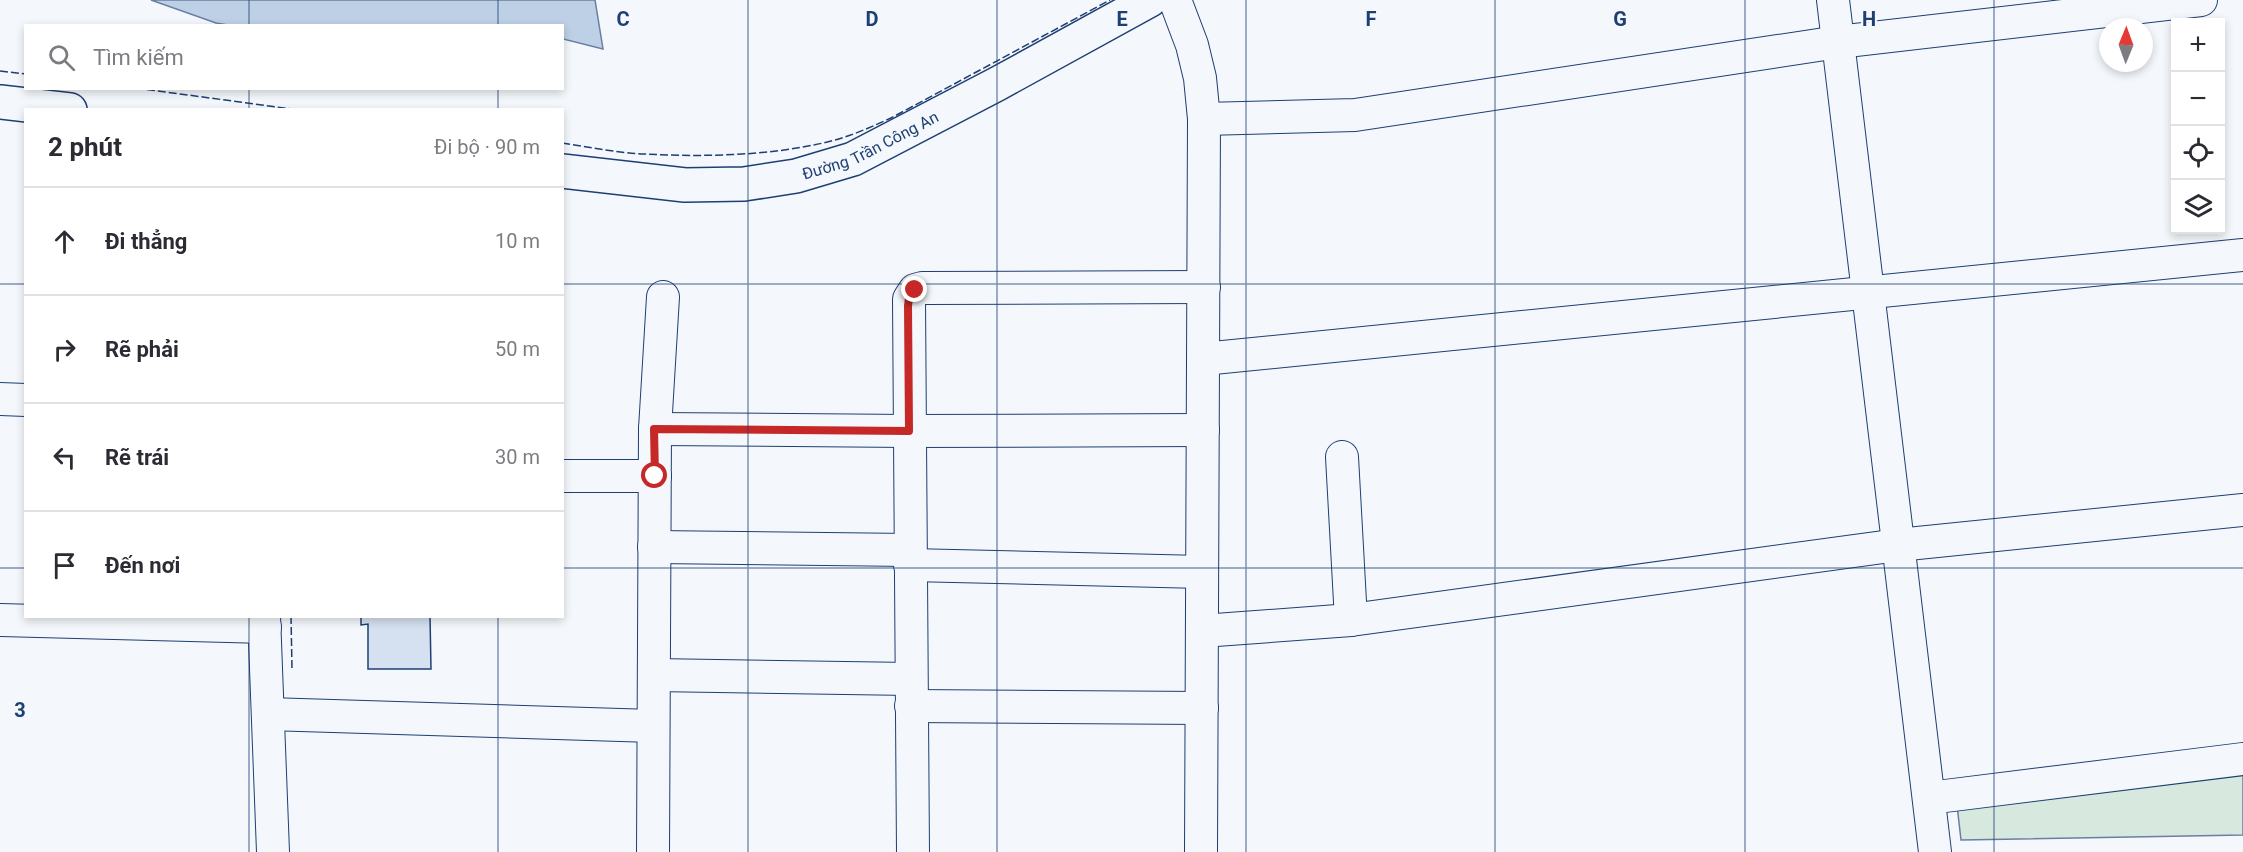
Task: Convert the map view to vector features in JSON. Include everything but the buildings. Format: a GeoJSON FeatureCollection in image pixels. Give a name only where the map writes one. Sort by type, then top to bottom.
{"type":"FeatureCollection","features":[{"type":"Feature","properties":{"kind":"street","name":"Đường Trần Công An"},"geometry":{"type":"LineString","coordinates":[[564,171],[685,185],[744,184],[796,176],[853,159],[997,84],[1150,0]]}},
{"type":"Feature","properties":{"kind":"street"},"geometry":{"type":"LineString","coordinates":[[1175,0],[1192,45],[1200,78],[1204,119],[1201,852]]}},
{"type":"Feature","properties":{"kind":"street"},"geometry":{"type":"LineString","coordinates":[[1833,0],[1935,852]]}},
{"type":"Feature","properties":{"kind":"street"},"geometry":{"type":"LineString","coordinates":[[1204,119],[1355,115],[1838,42],[2201,0]]}},
{"type":"Feature","properties":{"kind":"street"},"geometry":{"type":"LineString","coordinates":[[0,102],[52,108]]}},
{"type":"Feature","properties":{"kind":"street"},"geometry":{"type":"LineString","coordinates":[[1203,359],[2243,255]]}},
{"type":"Feature","properties":{"kind":"street"},"geometry":{"type":"LineString","coordinates":[[913,852],[909,298],[915,290],[922,288],[1204,287]]}},
{"type":"Feature","properties":{"kind":"street"},"geometry":{"type":"LineString","coordinates":[[653,852],[654,429],[663,297]]}},
{"type":"Feature","properties":{"kind":"street"},"geometry":{"type":"LineString","coordinates":[[0,399],[24,400]]}},
{"type":"Feature","properties":{"kind":"street"},"geometry":{"type":"LineString","coordinates":[[654,429],[1203,430]]}},
{"type":"Feature","properties":{"kind":"street"},"geometry":{"type":"LineString","coordinates":[[1342,458],[1351,620]]}},
{"type":"Feature","properties":{"kind":"street"},"geometry":{"type":"LineString","coordinates":[[564,476],[655,476]]}},
{"type":"Feature","properties":{"kind":"street"},"geometry":{"type":"LineString","coordinates":[[1202,631],[1351,620],[1898,545],[2243,510]]}},
{"type":"Feature","properties":{"kind":"street"},"geometry":{"type":"LineString","coordinates":[[654,547],[1202,572]]}},
{"type":"Feature","properties":{"kind":"street"},"geometry":{"type":"LineString","coordinates":[[0,620],[265,622],[273,852]]}},
{"type":"Feature","properties":{"kind":"street"},"geometry":{"type":"LineString","coordinates":[[654,675],[911,693],[1202,708]]}},
{"type":"Feature","properties":{"kind":"street"},"geometry":{"type":"LineString","coordinates":[[268,714],[653,726]]}},
{"type":"Feature","properties":{"kind":"street"},"geometry":{"type":"LineString","coordinates":[[1929,798],[2243,759]]}},
{"type":"Feature","properties":{"kind":"shaded area"},"geometry":{"type":"Polygon","coordinates":[[[2243,772],[2243,835],[1961,840],[1957,805],[2243,772]]]}},
{"type":"Feature","properties":{"kind":"water"},"geometry":{"type":"Polygon","coordinates":[[[151,0],[595,0],[603,49],[564,39],[564,24],[216,23],[151,0]]]}},
{"type":"Feature","properties":{"kind":"fence"},"geometry":{"type":"LineString","coordinates":[[564,143],[634,153],[711,155],[779,151],[832,141],[891,118],[1110,0]]}},
{"type":"Feature","properties":{"kind":"fence"},"geometry":{"type":"LineString","coordinates":[[0,71],[24,74]]}},
{"type":"Feature","properties":{"kind":"fence"},"geometry":{"type":"LineString","coordinates":[[151,90],[284,108]]}},
{"type":"Feature","properties":{"kind":"fence"},"geometry":{"type":"LineString","coordinates":[[291,618],[292,669]]}},
{"type":"Feature","properties":{"kind":"route"},"geometry":{"type":"LineString","coordinates":[[655,476],[654,429],[909,431],[908,306],[909,298],[915,290]]}}]}
